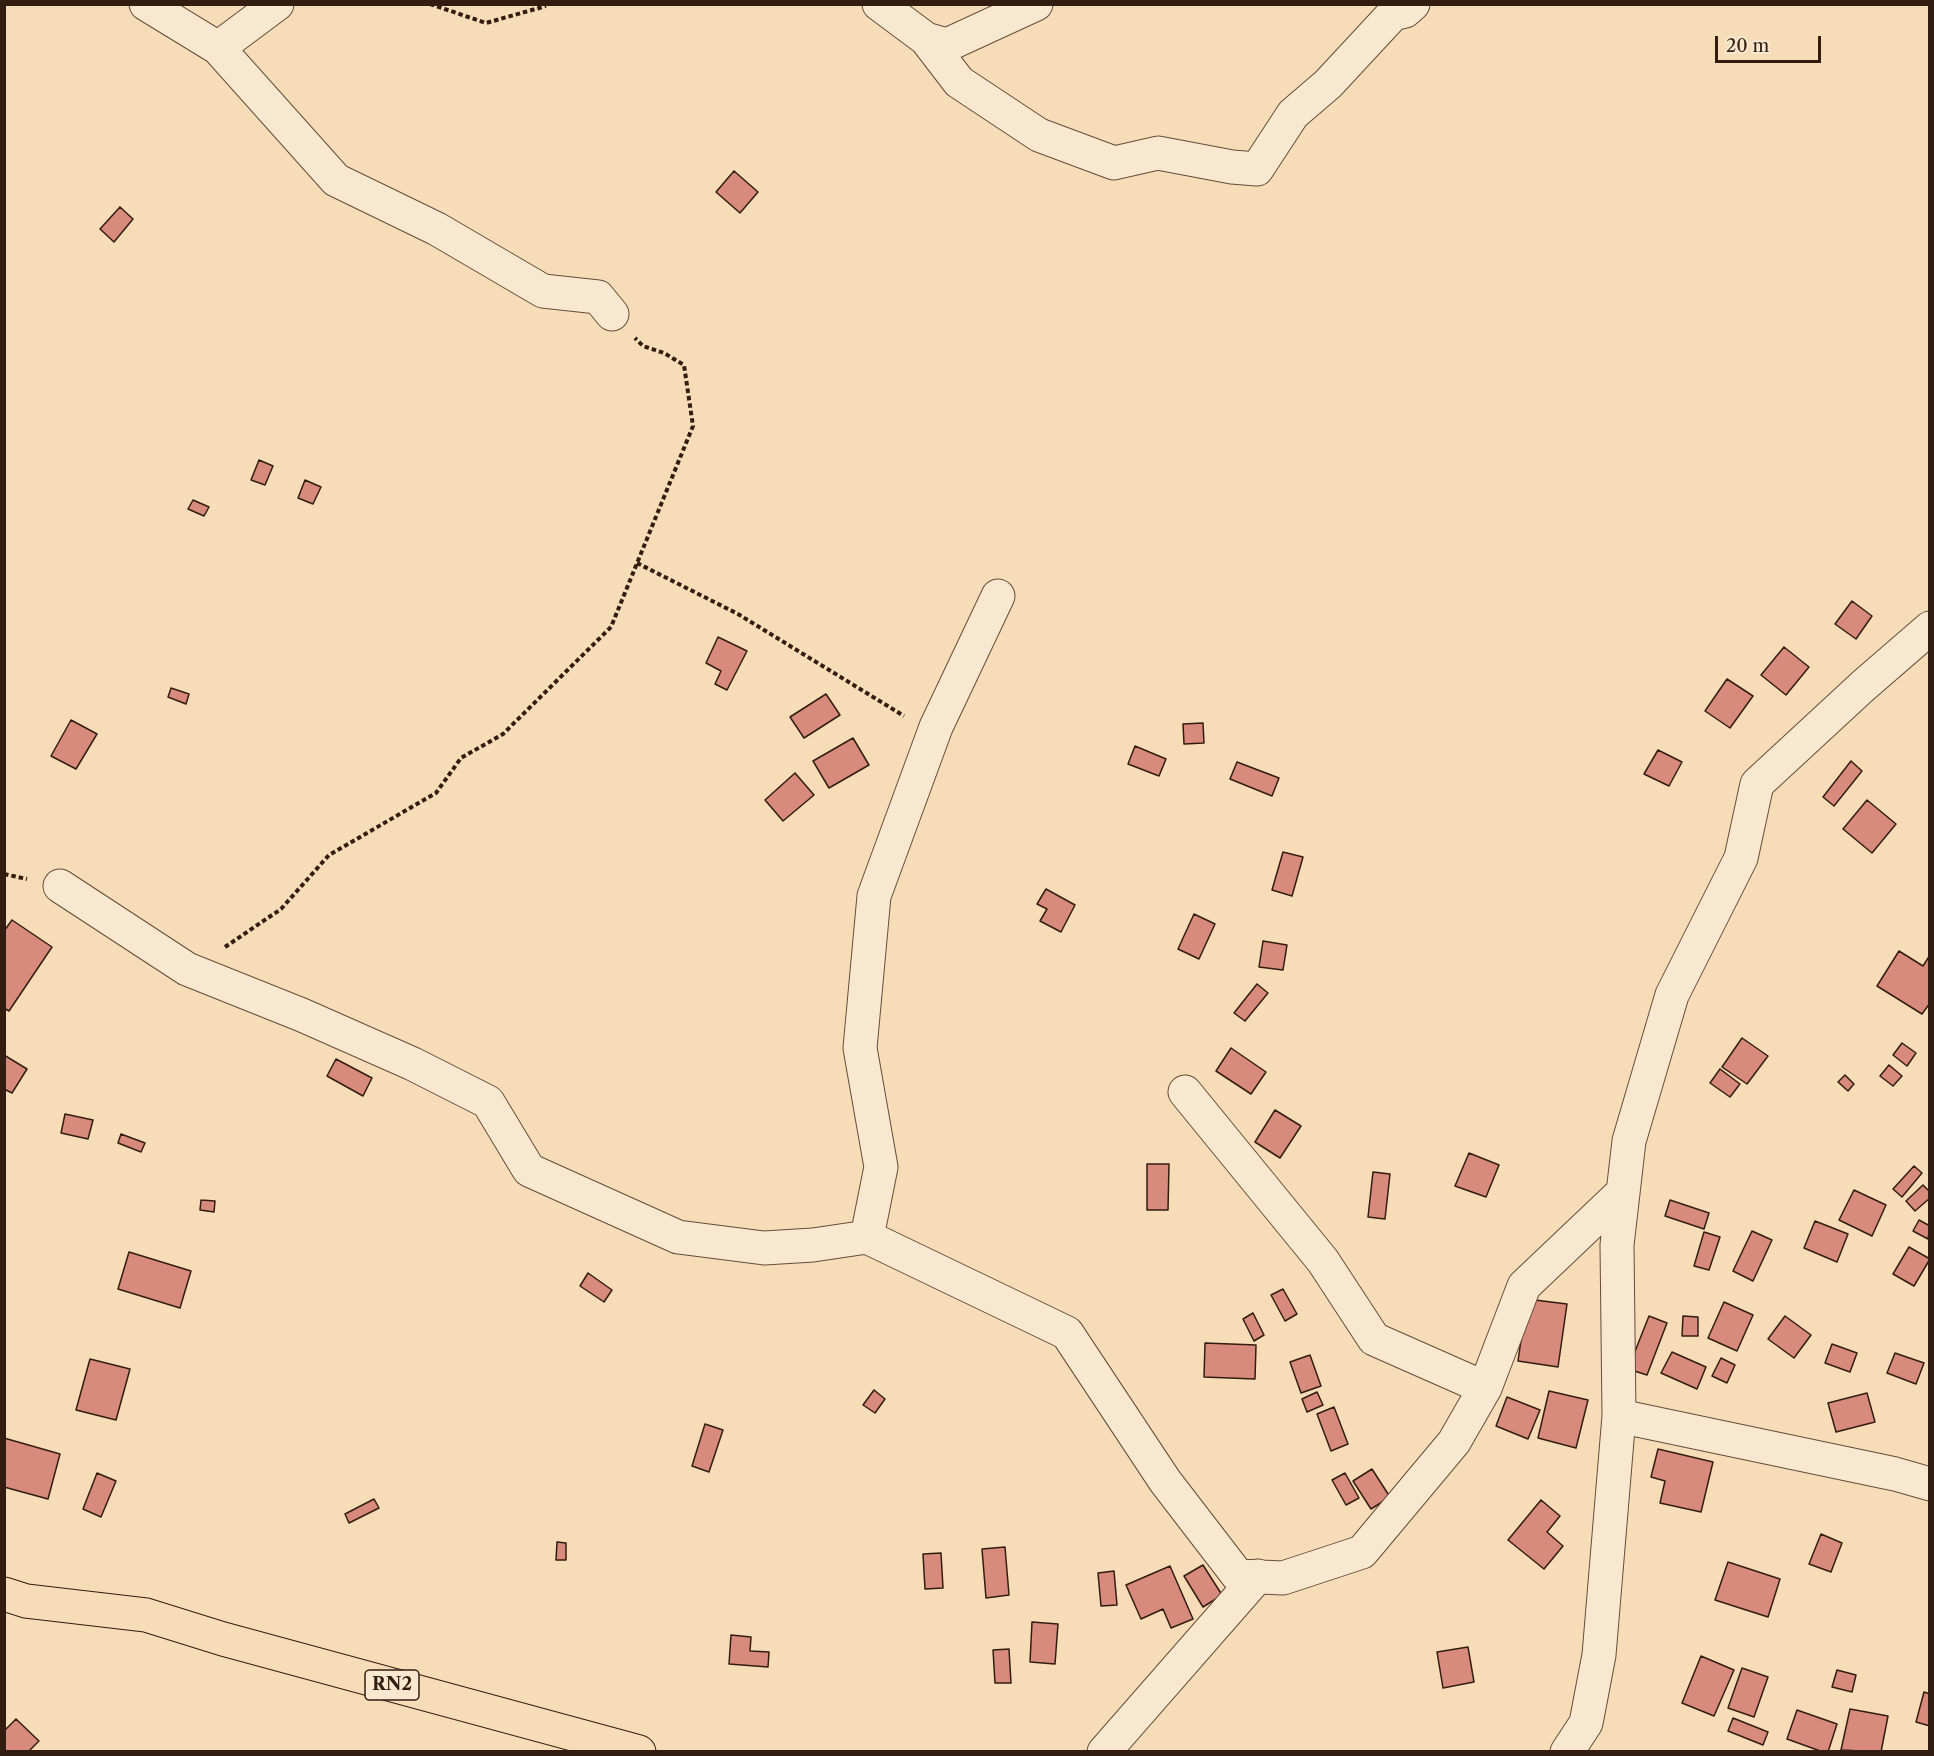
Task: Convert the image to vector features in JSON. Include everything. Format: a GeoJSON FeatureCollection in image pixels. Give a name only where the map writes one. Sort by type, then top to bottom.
{"type":"FeatureCollection","features":[{"type":"Feature","properties":{"kind":"highway","name":"RN2"},"geometry":{"type":"LineString","coordinates":[[4,1594],[26,1601],[146,1616],[639,1752]]}},
{"type":"Feature","properties":{"kind":"street"},"geometry":{"type":"LineString","coordinates":[[146,4],[218,48],[336,180],[437,229],[543,291],[598,297],[612,314]]}},
{"type":"Feature","properties":{"kind":"street"},"geometry":{"type":"LineString","coordinates":[[218,48],[277,4]]}},
{"type":"Feature","properties":{"kind":"street"},"geometry":{"type":"LineString","coordinates":[[879,4],[926,39],[959,82],[1039,135],[1114,163],[1158,153],[1232,167],[1257,169],[1293,114],[1328,84],[1393,14],[1405,11],[1413,4]]}},
{"type":"Feature","properties":{"kind":"street"},"geometry":{"type":"LineString","coordinates":[[926,39],[947,45],[1036,4]]}},
{"type":"Feature","properties":{"kind":"street"},"geometry":{"type":"LineString","coordinates":[[867,1237],[881,1167],[860,1048],[874,896],[932,736],[998,596]]}},
{"type":"Feature","properties":{"kind":"street"},"geometry":{"type":"LineString","coordinates":[[1567,1752],[1586,1723],[1599,1655],[1619,1416],[1617,1245],[1629,1141],[1672,995],[1741,858],[1757,784],[1929,628]]}},
{"type":"Feature","properties":{"kind":"street"},"geometry":{"type":"LineString","coordinates":[[60,886],[187,969],[302,1015],[393,1055],[488,1102],[529,1170],[678,1237],[764,1248],[813,1245],[867,1237],[1067,1333],[1165,1481],[1238,1576],[1283,1578],[1362,1552],[1454,1442],[1485,1388],[1524,1286],[1623,1192]]}},
{"type":"Feature","properties":{"kind":"street"},"geometry":{"type":"LineString","coordinates":[[1185,1092],[1323,1261],[1374,1339],[1485,1388]]}},
{"type":"Feature","properties":{"kind":"street"},"geometry":{"type":"LineString","coordinates":[[1619,1416],[1895,1474],[1929,1484]]}},
{"type":"Feature","properties":{"kind":"street"},"geometry":{"type":"LineString","coordinates":[[1104,1752],[1258,1576]]}},
{"type":"Feature","properties":{"kind":"path"},"geometry":{"type":"LineString","coordinates":[[430,4],[486,24],[546,6]]}},
{"type":"Feature","properties":{"kind":"path"},"geometry":{"type":"LineString","coordinates":[[218,951],[281,909],[329,855],[436,793],[461,758],[502,734],[611,627],[693,426],[684,365],[664,353],[643,346],[612,314]]}},
{"type":"Feature","properties":{"kind":"path"},"geometry":{"type":"LineString","coordinates":[[637,563],[738,614],[889,705],[932,736]]}},
{"type":"Feature","properties":{"kind":"building"},"geometry":{"type":"Polygon","coordinates":[[[734,171],[758,192],[740,213],[716,192],[734,171]]]}},
{"type":"Feature","properties":{"kind":"building"},"geometry":{"type":"Polygon","coordinates":[[[120,207],[133,219],[114,242],[100,229],[120,207]]]}},
{"type":"Feature","properties":{"kind":"building"},"geometry":{"type":"Polygon","coordinates":[[[259,460],[273,466],[265,485],[251,480],[259,460]]]}},
{"type":"Feature","properties":{"kind":"building"},"geometry":{"type":"Polygon","coordinates":[[[305,480],[321,487],[313,504],[298,498],[305,480]]]}},
{"type":"Feature","properties":{"kind":"building"},"geometry":{"type":"Polygon","coordinates":[[[193,500],[209,507],[204,516],[188,509],[193,500]]]}},
{"type":"Feature","properties":{"kind":"building"},"geometry":{"type":"Polygon","coordinates":[[[1852,601],[1872,616],[1856,639],[1835,624],[1852,601]]]}},
{"type":"Feature","properties":{"kind":"building"},"geometry":{"type":"Polygon","coordinates":[[[718,637],[747,651],[727,690],[715,684],[721,671],[706,663],[718,637]]]}},
{"type":"Feature","properties":{"kind":"building"},"geometry":{"type":"Polygon","coordinates":[[[1784,647],[1809,667],[1786,695],[1761,675],[1784,647]]]}},
{"type":"Feature","properties":{"kind":"building"},"geometry":{"type":"Polygon","coordinates":[[[1727,679],[1753,696],[1730,728],[1705,711],[1727,679]]]}},
{"type":"Feature","properties":{"kind":"building"},"geometry":{"type":"Polygon","coordinates":[[[171,688],[189,694],[186,704],[168,697],[171,688]]]}},
{"type":"Feature","properties":{"kind":"building"},"geometry":{"type":"Polygon","coordinates":[[[826,694],[840,715],[804,738],[790,717],[826,694]]]}},
{"type":"Feature","properties":{"kind":"building"},"geometry":{"type":"Polygon","coordinates":[[[71,720],[97,734],[76,769],[51,756],[71,720]]]}},
{"type":"Feature","properties":{"kind":"building"},"geometry":{"type":"Polygon","coordinates":[[[1203,723],[1204,743],[1184,744],[1183,724],[1203,723]]]}},
{"type":"Feature","properties":{"kind":"building"},"geometry":{"type":"Polygon","coordinates":[[[853,738],[869,765],[829,788],[813,761],[853,738]]]}},
{"type":"Feature","properties":{"kind":"building"},"geometry":{"type":"Polygon","coordinates":[[[1135,746],[1166,759],[1159,776],[1128,764],[1135,746]]]}},
{"type":"Feature","properties":{"kind":"building"},"geometry":{"type":"Polygon","coordinates":[[[1658,750],[1682,762],[1669,786],[1644,774],[1658,750]]]}},
{"type":"Feature","properties":{"kind":"building"},"geometry":{"type":"Polygon","coordinates":[[[1851,761],[1862,771],[1834,806],[1823,797],[1851,761]]]}},
{"type":"Feature","properties":{"kind":"building"},"geometry":{"type":"Polygon","coordinates":[[[1237,762],[1279,778],[1272,796],[1230,779],[1237,762]]]}},
{"type":"Feature","properties":{"kind":"building"},"geometry":{"type":"Polygon","coordinates":[[[795,773],[814,795],[783,821],[765,800],[795,773]]]}},
{"type":"Feature","properties":{"kind":"building"},"geometry":{"type":"Polygon","coordinates":[[[1867,800],[1896,824],[1872,853],[1843,829],[1867,800]]]}},
{"type":"Feature","properties":{"kind":"building"},"geometry":{"type":"Polygon","coordinates":[[[1283,852],[1303,857],[1292,896],[1272,890],[1283,852]]]}},
{"type":"Feature","properties":{"kind":"building"},"geometry":{"type":"Polygon","coordinates":[[[1046,889],[1075,905],[1061,932],[1040,921],[1047,909],[1037,904],[1046,889]]]}},
{"type":"Feature","properties":{"kind":"building"},"geometry":{"type":"Polygon","coordinates":[[[1194,914],[1215,924],[1199,959],[1178,949],[1194,914]]]}},
{"type":"Feature","properties":{"kind":"building"},"geometry":{"type":"Polygon","coordinates":[[[12,920],[52,947],[9,1011],[4,1008],[4,931],[12,920]]]}},
{"type":"Feature","properties":{"kind":"building"},"geometry":{"type":"Polygon","coordinates":[[[1263,941],[1287,945],[1283,970],[1259,967],[1263,941]]]}},
{"type":"Feature","properties":{"kind":"building"},"geometry":{"type":"Polygon","coordinates":[[[1899,951],[1923,966],[1930,955],[1930,1003],[1922,1014],[1877,986],[1899,951]]]}},
{"type":"Feature","properties":{"kind":"building"},"geometry":{"type":"Polygon","coordinates":[[[1257,984],[1268,993],[1245,1021],[1234,1013],[1257,984]]]}},
{"type":"Feature","properties":{"kind":"building"},"geometry":{"type":"Polygon","coordinates":[[[1742,1038],[1768,1056],[1747,1084],[1722,1067],[1742,1038]]]}},
{"type":"Feature","properties":{"kind":"building"},"geometry":{"type":"Polygon","coordinates":[[[1902,1043],[1916,1053],[1907,1066],[1893,1055],[1902,1043]]]}},
{"type":"Feature","properties":{"kind":"building"},"geometry":{"type":"Polygon","coordinates":[[[1231,1048],[1266,1072],[1251,1094],[1216,1071],[1231,1048]]]}},
{"type":"Feature","properties":{"kind":"building"},"geometry":{"type":"Polygon","coordinates":[[[4,1055],[27,1069],[12,1093],[4,1089],[4,1055]]]}},
{"type":"Feature","properties":{"kind":"building"},"geometry":{"type":"Polygon","coordinates":[[[336,1059],[372,1078],[363,1096],[327,1076],[336,1059]]]}},
{"type":"Feature","properties":{"kind":"building"},"geometry":{"type":"Polygon","coordinates":[[[1889,1065],[1902,1076],[1893,1086],[1880,1076],[1889,1065]]]}},
{"type":"Feature","properties":{"kind":"building"},"geometry":{"type":"Polygon","coordinates":[[[1720,1069],[1740,1084],[1730,1097],[1710,1083],[1720,1069]]]}},
{"type":"Feature","properties":{"kind":"building"},"geometry":{"type":"Polygon","coordinates":[[[1845,1075],[1854,1084],[1848,1091],[1838,1082],[1845,1075]]]}},
{"type":"Feature","properties":{"kind":"building"},"geometry":{"type":"Polygon","coordinates":[[[1275,1110],[1301,1126],[1280,1158],[1255,1142],[1275,1110]]]}},
{"type":"Feature","properties":{"kind":"building"},"geometry":{"type":"Polygon","coordinates":[[[65,1114],[93,1120],[88,1139],[61,1133],[65,1114]]]}},
{"type":"Feature","properties":{"kind":"building"},"geometry":{"type":"Polygon","coordinates":[[[121,1134],[145,1143],[141,1152],[118,1143],[121,1134]]]}},
{"type":"Feature","properties":{"kind":"building"},"geometry":{"type":"Polygon","coordinates":[[[1469,1153],[1499,1165],[1486,1197],[1455,1186],[1469,1153]]]}},
{"type":"Feature","properties":{"kind":"building"},"geometry":{"type":"Polygon","coordinates":[[[1147,1164],[1169,1164],[1168,1210],[1147,1210],[1147,1164]]]}},
{"type":"Feature","properties":{"kind":"building"},"geometry":{"type":"Polygon","coordinates":[[[1914,1166],[1922,1173],[1902,1197],[1893,1189],[1914,1166]]]}},
{"type":"Feature","properties":{"kind":"building"},"geometry":{"type":"Polygon","coordinates":[[[1373,1172],[1390,1174],[1385,1219],[1368,1217],[1373,1172]]]}},
{"type":"Feature","properties":{"kind":"building"},"geometry":{"type":"Polygon","coordinates":[[[1923,1185],[1930,1192],[1930,1198],[1915,1211],[1906,1201],[1923,1185]]]}},
{"type":"Feature","properties":{"kind":"building"},"geometry":{"type":"Polygon","coordinates":[[[1854,1190],[1886,1205],[1872,1236],[1839,1220],[1854,1190]]]}},
{"type":"Feature","properties":{"kind":"building"},"geometry":{"type":"Polygon","coordinates":[[[201,1200],[215,1201],[214,1212],[200,1210],[201,1200]]]}},
{"type":"Feature","properties":{"kind":"building"},"geometry":{"type":"Polygon","coordinates":[[[1670,1200],[1709,1213],[1704,1229],[1665,1216],[1670,1200]]]}},
{"type":"Feature","properties":{"kind":"building"},"geometry":{"type":"Polygon","coordinates":[[[1919,1220],[1930,1226],[1928,1239],[1913,1231],[1919,1220]]]}},
{"type":"Feature","properties":{"kind":"building"},"geometry":{"type":"Polygon","coordinates":[[[1815,1221],[1848,1234],[1837,1262],[1804,1248],[1815,1221]]]}},
{"type":"Feature","properties":{"kind":"building"},"geometry":{"type":"Polygon","coordinates":[[[1752,1231],[1772,1240],[1753,1281],[1733,1271],[1752,1231]]]}},
{"type":"Feature","properties":{"kind":"building"},"geometry":{"type":"Polygon","coordinates":[[[1704,1232],[1720,1237],[1709,1270],[1694,1266],[1704,1232]]]}},
{"type":"Feature","properties":{"kind":"building"},"geometry":{"type":"Polygon","coordinates":[[[1909,1247],[1930,1259],[1914,1286],[1893,1274],[1909,1247]]]}},
{"type":"Feature","properties":{"kind":"building"},"geometry":{"type":"Polygon","coordinates":[[[129,1252],[191,1271],[180,1308],[118,1289],[129,1252]]]}},
{"type":"Feature","properties":{"kind":"building"},"geometry":{"type":"Polygon","coordinates":[[[588,1273],[612,1290],[604,1302],[580,1286],[588,1273]]]}},
{"type":"Feature","properties":{"kind":"building"},"geometry":{"type":"Polygon","coordinates":[[[1283,1289],[1297,1314],[1285,1321],[1271,1295],[1283,1289]]]}},
{"type":"Feature","properties":{"kind":"building"},"geometry":{"type":"Polygon","coordinates":[[[1527,1299],[1567,1304],[1558,1367],[1518,1361],[1527,1299]]]}},
{"type":"Feature","properties":{"kind":"building"},"geometry":{"type":"Polygon","coordinates":[[[1724,1302],[1753,1315],[1737,1351],[1708,1338],[1724,1302]]]}},
{"type":"Feature","properties":{"kind":"building"},"geometry":{"type":"Polygon","coordinates":[[[1253,1313],[1264,1335],[1254,1341],[1243,1319],[1253,1313]]]}},
{"type":"Feature","properties":{"kind":"building"},"geometry":{"type":"Polygon","coordinates":[[[1649,1316],[1667,1323],[1647,1375],[1628,1369],[1649,1316]]]}},
{"type":"Feature","properties":{"kind":"building"},"geometry":{"type":"Polygon","coordinates":[[[1683,1316],[1698,1317],[1698,1336],[1682,1336],[1683,1316]]]}},
{"type":"Feature","properties":{"kind":"building"},"geometry":{"type":"Polygon","coordinates":[[[1785,1316],[1811,1335],[1794,1358],[1768,1339],[1785,1316]]]}},
{"type":"Feature","properties":{"kind":"building"},"geometry":{"type":"Polygon","coordinates":[[[1205,1343],[1256,1345],[1255,1379],[1204,1377],[1205,1343]]]}},
{"type":"Feature","properties":{"kind":"building"},"geometry":{"type":"Polygon","coordinates":[[[1832,1344],[1857,1353],[1850,1372],[1825,1363],[1832,1344]]]}},
{"type":"Feature","properties":{"kind":"building"},"geometry":{"type":"Polygon","coordinates":[[[1672,1352],[1706,1367],[1697,1389],[1661,1373],[1672,1352]]]}},
{"type":"Feature","properties":{"kind":"building"},"geometry":{"type":"Polygon","coordinates":[[[1895,1353],[1924,1363],[1916,1384],[1887,1373],[1895,1353]]]}},
{"type":"Feature","properties":{"kind":"building"},"geometry":{"type":"Polygon","coordinates":[[[1310,1355],[1321,1386],[1301,1393],[1290,1362],[1310,1355]]]}},
{"type":"Feature","properties":{"kind":"building"},"geometry":{"type":"Polygon","coordinates":[[[1721,1358],[1735,1365],[1727,1383],[1712,1376],[1721,1358]]]}},
{"type":"Feature","properties":{"kind":"building"},"geometry":{"type":"Polygon","coordinates":[[[90,1359],[130,1369],[116,1420],[76,1410],[90,1359]]]}},
{"type":"Feature","properties":{"kind":"building"},"geometry":{"type":"Polygon","coordinates":[[[874,1390],[885,1399],[875,1413],[863,1405],[874,1390]]]}},
{"type":"Feature","properties":{"kind":"building"},"geometry":{"type":"Polygon","coordinates":[[[1549,1391],[1588,1400],[1576,1448],[1538,1438],[1549,1391]]]}},
{"type":"Feature","properties":{"kind":"building"},"geometry":{"type":"Polygon","coordinates":[[[1317,1392],[1323,1405],[1307,1412],[1302,1399],[1317,1392]]]}},
{"type":"Feature","properties":{"kind":"building"},"geometry":{"type":"Polygon","coordinates":[[[1867,1393],[1875,1422],[1836,1432],[1828,1403],[1867,1393]]]}},
{"type":"Feature","properties":{"kind":"building"},"geometry":{"type":"Polygon","coordinates":[[[1507,1397],[1540,1410],[1528,1439],[1496,1426],[1507,1397]]]}},
{"type":"Feature","properties":{"kind":"building"},"geometry":{"type":"Polygon","coordinates":[[[1334,1407],[1348,1444],[1331,1451],[1317,1414],[1334,1407]]]}},
{"type":"Feature","properties":{"kind":"building"},"geometry":{"type":"Polygon","coordinates":[[[705,1424],[723,1430],[709,1472],[692,1466],[705,1424]]]}},
{"type":"Feature","properties":{"kind":"building"},"geometry":{"type":"Polygon","coordinates":[[[4,1438],[60,1454],[48,1499],[4,1487],[4,1438]]]}},
{"type":"Feature","properties":{"kind":"building"},"geometry":{"type":"Polygon","coordinates":[[[1658,1449],[1713,1462],[1701,1512],[1660,1503],[1665,1481],[1651,1477],[1658,1449]]]}},
{"type":"Feature","properties":{"kind":"building"},"geometry":{"type":"Polygon","coordinates":[[[1372,1469],[1390,1497],[1371,1509],[1353,1481],[1372,1469]]]}},
{"type":"Feature","properties":{"kind":"building"},"geometry":{"type":"Polygon","coordinates":[[[97,1473],[116,1481],[101,1517],[83,1509],[97,1473]]]}},
{"type":"Feature","properties":{"kind":"building"},"geometry":{"type":"Polygon","coordinates":[[[1345,1473],[1359,1498],[1346,1505],[1332,1480],[1345,1473]]]}},
{"type":"Feature","properties":{"kind":"building"},"geometry":{"type":"Polygon","coordinates":[[[374,1499],[379,1508],[349,1523],[345,1514],[374,1499]]]}},
{"type":"Feature","properties":{"kind":"building"},"geometry":{"type":"Polygon","coordinates":[[[1541,1500],[1560,1516],[1547,1532],[1563,1546],[1544,1569],[1508,1540],[1541,1500]]]}},
{"type":"Feature","properties":{"kind":"building"},"geometry":{"type":"Polygon","coordinates":[[[1821,1534],[1842,1543],[1831,1572],[1809,1564],[1821,1534]]]}},
{"type":"Feature","properties":{"kind":"building"},"geometry":{"type":"Polygon","coordinates":[[[557,1542],[566,1543],[566,1560],[556,1560],[557,1542]]]}},
{"type":"Feature","properties":{"kind":"building"},"geometry":{"type":"Polygon","coordinates":[[[1005,1547],[1009,1595],[986,1598],[982,1549],[1005,1547]]]}},
{"type":"Feature","properties":{"kind":"building"},"geometry":{"type":"Polygon","coordinates":[[[941,1553],[943,1588],[925,1589],[923,1554],[941,1553]]]}},
{"type":"Feature","properties":{"kind":"building"},"geometry":{"type":"Polygon","coordinates":[[[1728,1562],[1780,1579],[1768,1617],[1715,1600],[1728,1562]]]}},
{"type":"Feature","properties":{"kind":"building"},"geometry":{"type":"Polygon","coordinates":[[[1203,1565],[1222,1595],[1203,1607],[1184,1576],[1203,1565]]]}},
{"type":"Feature","properties":{"kind":"building"},"geometry":{"type":"Polygon","coordinates":[[[1170,1566],[1193,1619],[1171,1628],[1163,1609],[1141,1619],[1126,1585],[1170,1566]]]}},
{"type":"Feature","properties":{"kind":"building"},"geometry":{"type":"Polygon","coordinates":[[[1114,1571],[1117,1605],[1101,1606],[1098,1573],[1114,1571]]]}},
{"type":"Feature","properties":{"kind":"building"},"geometry":{"type":"Polygon","coordinates":[[[1032,1622],[1058,1624],[1055,1664],[1030,1662],[1032,1622]]]}},
{"type":"Feature","properties":{"kind":"building"},"geometry":{"type":"Polygon","coordinates":[[[731,1635],[751,1637],[750,1651],[769,1652],[768,1667],[729,1664],[731,1635]]]}},
{"type":"Feature","properties":{"kind":"building"},"geometry":{"type":"Polygon","coordinates":[[[1468,1647],[1474,1682],[1443,1688],[1437,1652],[1468,1647]]]}},
{"type":"Feature","properties":{"kind":"building"},"geometry":{"type":"Polygon","coordinates":[[[1009,1649],[1011,1683],[995,1683],[993,1650],[1009,1649]]]}},
{"type":"Feature","properties":{"kind":"building"},"geometry":{"type":"Polygon","coordinates":[[[1701,1656],[1734,1670],[1714,1716],[1682,1703],[1701,1656]]]}},
{"type":"Feature","properties":{"kind":"building"},"geometry":{"type":"Polygon","coordinates":[[[1742,1668],[1768,1677],[1754,1717],[1728,1708],[1742,1668]]]}},
{"type":"Feature","properties":{"kind":"building"},"geometry":{"type":"Polygon","coordinates":[[[1837,1670],[1856,1675],[1852,1692],[1832,1687],[1837,1670]]]}},
{"type":"Feature","properties":{"kind":"building"},"geometry":{"type":"Polygon","coordinates":[[[1924,1692],[1930,1694],[1930,1726],[1916,1722],[1924,1692]]]}},
{"type":"Feature","properties":{"kind":"building"},"geometry":{"type":"Polygon","coordinates":[[[1850,1709],[1888,1716],[1881,1752],[1841,1750],[1850,1709]]]}},
{"type":"Feature","properties":{"kind":"building"},"geometry":{"type":"Polygon","coordinates":[[[1797,1710],[1837,1724],[1828,1752],[1787,1739],[1797,1710]]]}},
{"type":"Feature","properties":{"kind":"building"},"geometry":{"type":"Polygon","coordinates":[[[1733,1718],[1768,1732],[1763,1745],[1728,1731],[1733,1718]]]}},
{"type":"Feature","properties":{"kind":"building"},"geometry":{"type":"Polygon","coordinates":[[[16,1719],[39,1741],[28,1752],[4,1752],[4,1731],[16,1719]]]}}]}
